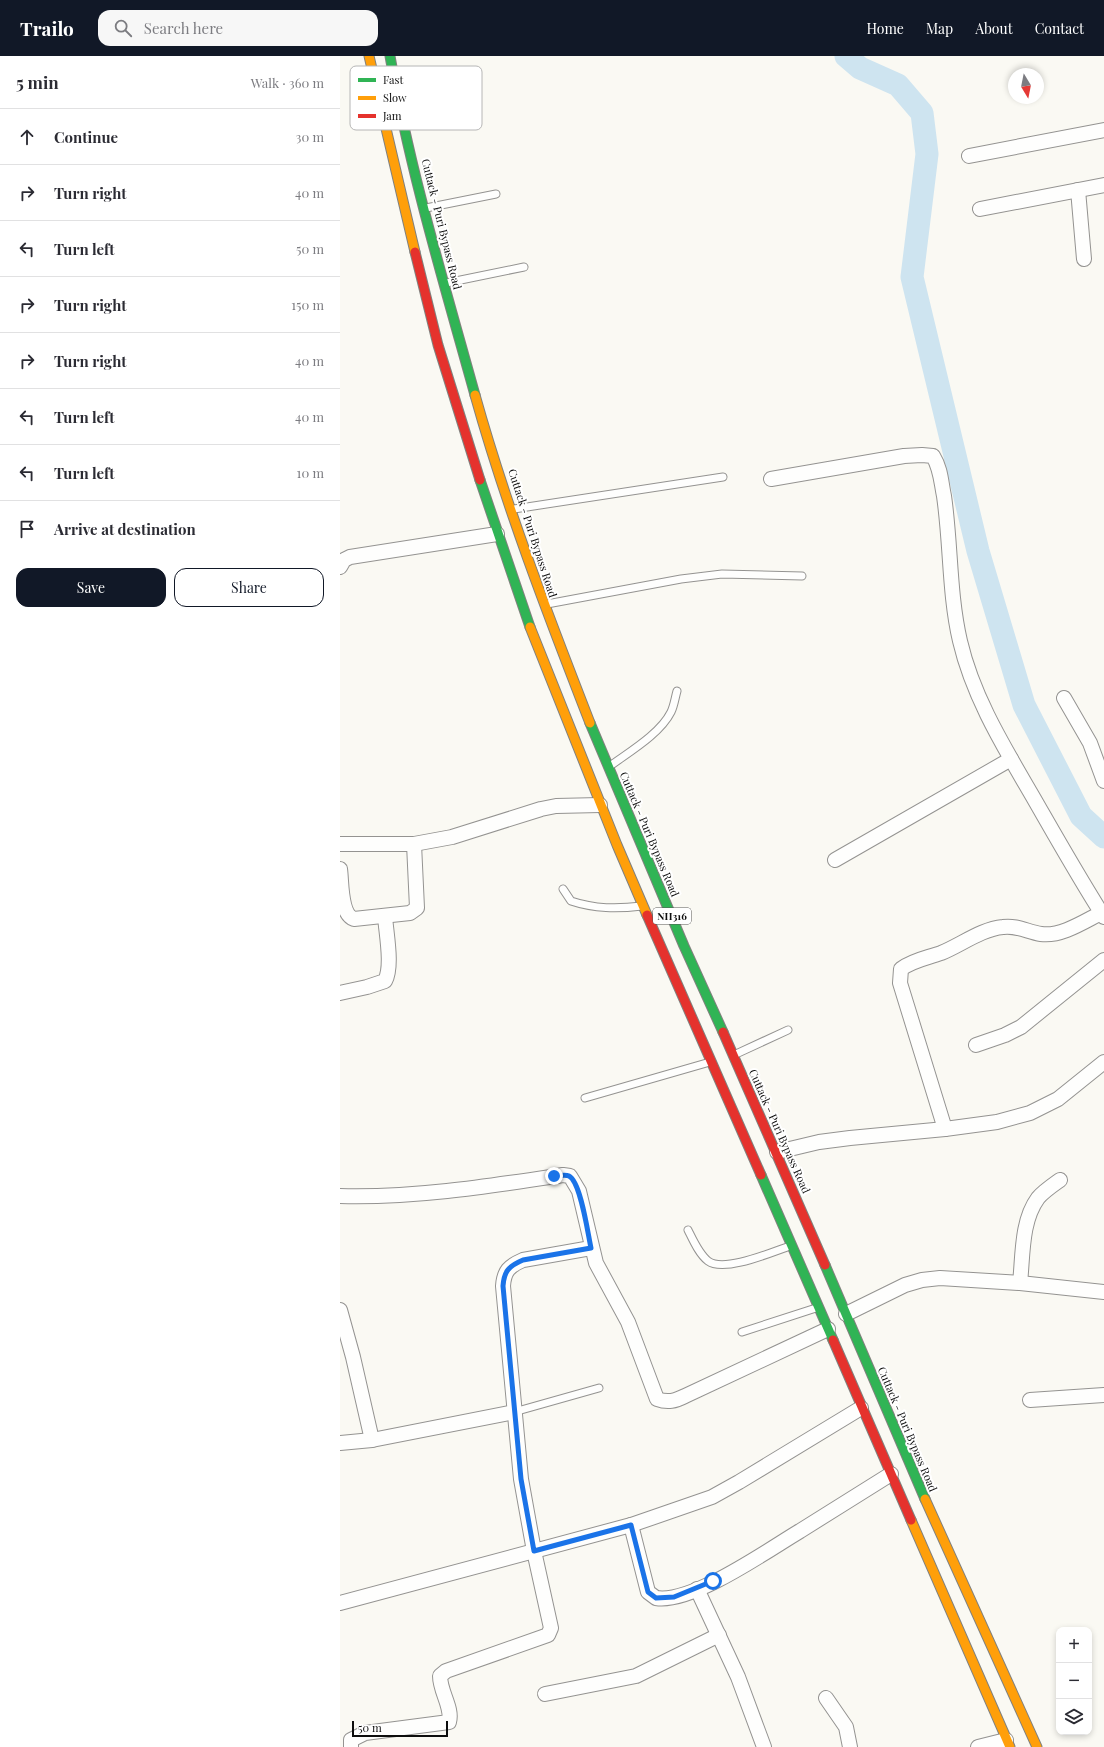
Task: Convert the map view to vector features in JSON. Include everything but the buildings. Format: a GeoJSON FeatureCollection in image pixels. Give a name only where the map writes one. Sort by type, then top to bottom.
{"type":"FeatureCollection","features":[{"type":"Feature","properties":{"kind":"highway","name":"NH316"},"geometry":{"type":"LineString","coordinates":[[369,56],[371,66]]}},
{"type":"Feature","properties":{"kind":"highway","name":"Cuttack - Puri Bypass Road"},"geometry":{"type":"LineString","coordinates":[[390,56],[392,66]]}},
{"type":"Feature","properties":{"kind":"highway","name":"NH316"},"geometry":{"type":"LineString","coordinates":[[385,130],[438,345],[497,534],[538,650],[600,805],[1008,1744]]}},
{"type":"Feature","properties":{"kind":"highway","name":"Cuttack - Puri Bypass Road"},"geometry":{"type":"LineString","coordinates":[[406,130],[424,208],[484,426],[544,605],[608,768],[777,1152],[922,1492],[1037,1747]]}},
{"type":"Feature","properties":{"kind":"street"},"geometry":{"type":"LineString","coordinates":[[969,156],[1104,130]]}},
{"type":"Feature","properties":{"kind":"street"},"geometry":{"type":"LineString","coordinates":[[980,209],[1104,185]]}},
{"type":"Feature","properties":{"kind":"street"},"geometry":{"type":"LineString","coordinates":[[1078,190],[1084,259]]}},
{"type":"Feature","properties":{"kind":"street"},"geometry":{"type":"LineString","coordinates":[[771,479],[904,456],[933,456],[939,466],[947,518],[953,601],[960,642],[976,690],[996,733],[1080,880],[1103,915],[1053,934],[1042,934],[1017,927],[995,929],[908,964],[901,969],[900,983],[945,1129]]}},
{"type":"Feature","properties":{"kind":"street"},"geometry":{"type":"LineString","coordinates":[[340,567],[344,560],[350,557],[497,534]]}},
{"type":"Feature","properties":{"kind":"street"},"geometry":{"type":"LineString","coordinates":[[1064,698],[1090,743],[1104,781]]}},
{"type":"Feature","properties":{"kind":"street"},"geometry":{"type":"LineString","coordinates":[[835,860],[1011,759]]}},
{"type":"Feature","properties":{"kind":"street"},"geometry":{"type":"LineString","coordinates":[[340,844],[414,844],[452,837],[541,809],[556,806],[600,805]]}},
{"type":"Feature","properties":{"kind":"street"},"geometry":{"type":"LineString","coordinates":[[340,869],[345,908],[350,918],[354,919],[410,913],[417,908],[414,844]]}},
{"type":"Feature","properties":{"kind":"street"},"geometry":{"type":"LineString","coordinates":[[340,993],[373,986],[385,981],[388,975],[388,964],[385,916]]}},
{"type":"Feature","properties":{"kind":"street"},"geometry":{"type":"LineString","coordinates":[[976,1045],[1005,1035],[1021,1027],[1104,960]]}},
{"type":"Feature","properties":{"kind":"street"},"geometry":{"type":"LineString","coordinates":[[777,1152],[819,1142],[997,1122],[1030,1113],[1058,1099],[1104,1062]]}},
{"type":"Feature","properties":{"kind":"street"},"geometry":{"type":"LineString","coordinates":[[340,1196],[412,1194],[518,1183],[563,1175],[570,1176],[578,1191],[591,1248],[606,1283],[628,1322],[657,1399],[665,1402],[674,1401],[686,1396],[828,1330]]}},
{"type":"Feature","properties":{"kind":"street"},"geometry":{"type":"LineString","coordinates":[[1020,1283],[1026,1226],[1031,1210],[1039,1197],[1060,1180]]}},
{"type":"Feature","properties":{"kind":"street"},"geometry":{"type":"LineString","coordinates":[[351,1747],[351,1740],[365,1733],[449,1722],[451,1716],[440,1685],[440,1676],[446,1671],[548,1635],[551,1628],[534,1551],[521,1479],[503,1286],[505,1273],[513,1264],[523,1260],[591,1248]]}},
{"type":"Feature","properties":{"kind":"street"},"geometry":{"type":"LineString","coordinates":[[846,1314],[905,1284],[940,1278],[1020,1283],[1104,1292]]}},
{"type":"Feature","properties":{"kind":"street"},"geometry":{"type":"LineString","coordinates":[[340,1310],[353,1357],[372,1440]]}},
{"type":"Feature","properties":{"kind":"street"},"geometry":{"type":"LineString","coordinates":[[1030,1400],[1104,1395]]}},
{"type":"Feature","properties":{"kind":"street"},"geometry":{"type":"LineString","coordinates":[[340,1603],[631,1525],[712,1497],[861,1408]]}},
{"type":"Feature","properties":{"kind":"street"},"geometry":{"type":"LineString","coordinates":[[340,1443],[372,1440],[514,1412]]}},
{"type":"Feature","properties":{"kind":"street"},"geometry":{"type":"LineString","coordinates":[[631,1525],[648,1592],[656,1598],[662,1599],[697,1589],[750,1562],[891,1474]]}},
{"type":"Feature","properties":{"kind":"street"},"geometry":{"type":"LineString","coordinates":[[697,1589],[738,1677],[764,1747]]}},
{"type":"Feature","properties":{"kind":"street"},"geometry":{"type":"LineString","coordinates":[[545,1694],[636,1676],[719,1636]]}},
{"type":"Feature","properties":{"kind":"street"},"geometry":{"type":"LineString","coordinates":[[826,1698],[846,1727],[850,1747]]}},
{"type":"Feature","properties":{"kind":"street"},"geometry":{"type":"LineString","coordinates":[[978,1747],[1008,1744]]}},
{"type":"Feature","properties":{"kind":"lane"},"geometry":{"type":"LineString","coordinates":[[424,208],[496,194]]}},
{"type":"Feature","properties":{"kind":"lane"},"geometry":{"type":"LineString","coordinates":[[444,283],[524,267]]}},
{"type":"Feature","properties":{"kind":"lane"},"geometry":{"type":"LineString","coordinates":[[512,509],[723,477]]}},
{"type":"Feature","properties":{"kind":"lane"},"geometry":{"type":"LineString","coordinates":[[544,605],[681,579],[722,574],[802,576]]}},
{"type":"Feature","properties":{"kind":"lane"},"geometry":{"type":"LineString","coordinates":[[608,768],[643,742],[660,726],[670,712],[677,691]]}},
{"type":"Feature","properties":{"kind":"lane"},"geometry":{"type":"LineString","coordinates":[[563,889],[571,901],[595,908],[617,909],[644,906]]}},
{"type":"Feature","properties":{"kind":"lane"},"geometry":{"type":"LineString","coordinates":[[734,1055],[788,1030]]}},
{"type":"Feature","properties":{"kind":"lane"},"geometry":{"type":"LineString","coordinates":[[585,1098],[712,1061]]}},
{"type":"Feature","properties":{"kind":"lane"},"geometry":{"type":"LineString","coordinates":[[688,1230],[702,1256],[710,1262],[721,1265],[757,1258],[792,1245]]}},
{"type":"Feature","properties":{"kind":"lane"},"geometry":{"type":"LineString","coordinates":[[742,1332],[818,1307]]}},
{"type":"Feature","properties":{"kind":"lane"},"geometry":{"type":"LineString","coordinates":[[514,1412],[600,1388]]}},
{"type":"Feature","properties":{"kind":"waterway"},"geometry":{"type":"LineString","coordinates":[[846,56],[860,68],[898,85],[922,113],[927,154],[912,277],[978,551],[1024,705],[1081,816],[1104,837]]}},
{"type":"Feature","properties":{"kind":"traffic: fast"},"geometry":{"type":"LineString","coordinates":[[390,56],[392,66]]}},
{"type":"Feature","properties":{"kind":"traffic: fast"},"geometry":{"type":"LineString","coordinates":[[404,130],[440,269],[475,395]]}},
{"type":"Feature","properties":{"kind":"traffic: fast"},"geometry":{"type":"LineString","coordinates":[[480,480],[530,627]]}},
{"type":"Feature","properties":{"kind":"traffic: fast"},"geometry":{"type":"LineString","coordinates":[[590,723],[684,946],[723,1032]]}},
{"type":"Feature","properties":{"kind":"traffic: fast"},"geometry":{"type":"LineString","coordinates":[[761,1175],[833,1340]]}},
{"type":"Feature","properties":{"kind":"traffic: fast"},"geometry":{"type":"LineString","coordinates":[[825,1265],[925,1499]]}},
{"type":"Feature","properties":{"kind":"traffic: slow"},"geometry":{"type":"LineString","coordinates":[[369,56],[371,66]]}},
{"type":"Feature","properties":{"kind":"traffic: slow"},"geometry":{"type":"LineString","coordinates":[[386,130],[415,252]]}},
{"type":"Feature","properties":{"kind":"traffic: slow"},"geometry":{"type":"LineString","coordinates":[[475,395],[514,519],[543,601],[590,723]]}},
{"type":"Feature","properties":{"kind":"traffic: slow"},"geometry":{"type":"LineString","coordinates":[[530,627],[617,845],[647,915]]}},
{"type":"Feature","properties":{"kind":"traffic: slow"},"geometry":{"type":"LineString","coordinates":[[925,1499],[1037,1747]]}},
{"type":"Feature","properties":{"kind":"traffic: slow"},"geometry":{"type":"LineString","coordinates":[[911,1520],[1010,1747]]}},
{"type":"Feature","properties":{"kind":"traffic: jam"},"geometry":{"type":"LineString","coordinates":[[415,252],[438,345],[480,480]]}},
{"type":"Feature","properties":{"kind":"traffic: jam"},"geometry":{"type":"LineString","coordinates":[[647,915],[761,1175]]}},
{"type":"Feature","properties":{"kind":"traffic: jam"},"geometry":{"type":"LineString","coordinates":[[723,1032],[825,1265]]}},
{"type":"Feature","properties":{"kind":"traffic: jam"},"geometry":{"type":"LineString","coordinates":[[833,1340],[911,1520]]}},
{"type":"Feature","properties":{"kind":"route"},"geometry":{"type":"LineString","coordinates":[[554,1176],[570,1176],[574,1181],[578,1191],[591,1248],[523,1260],[513,1264],[507,1269],[503,1276],[521,1479],[534,1551],[631,1525],[648,1592],[656,1598],[662,1599],[674,1597],[697,1589],[713,1581]]}}]}
